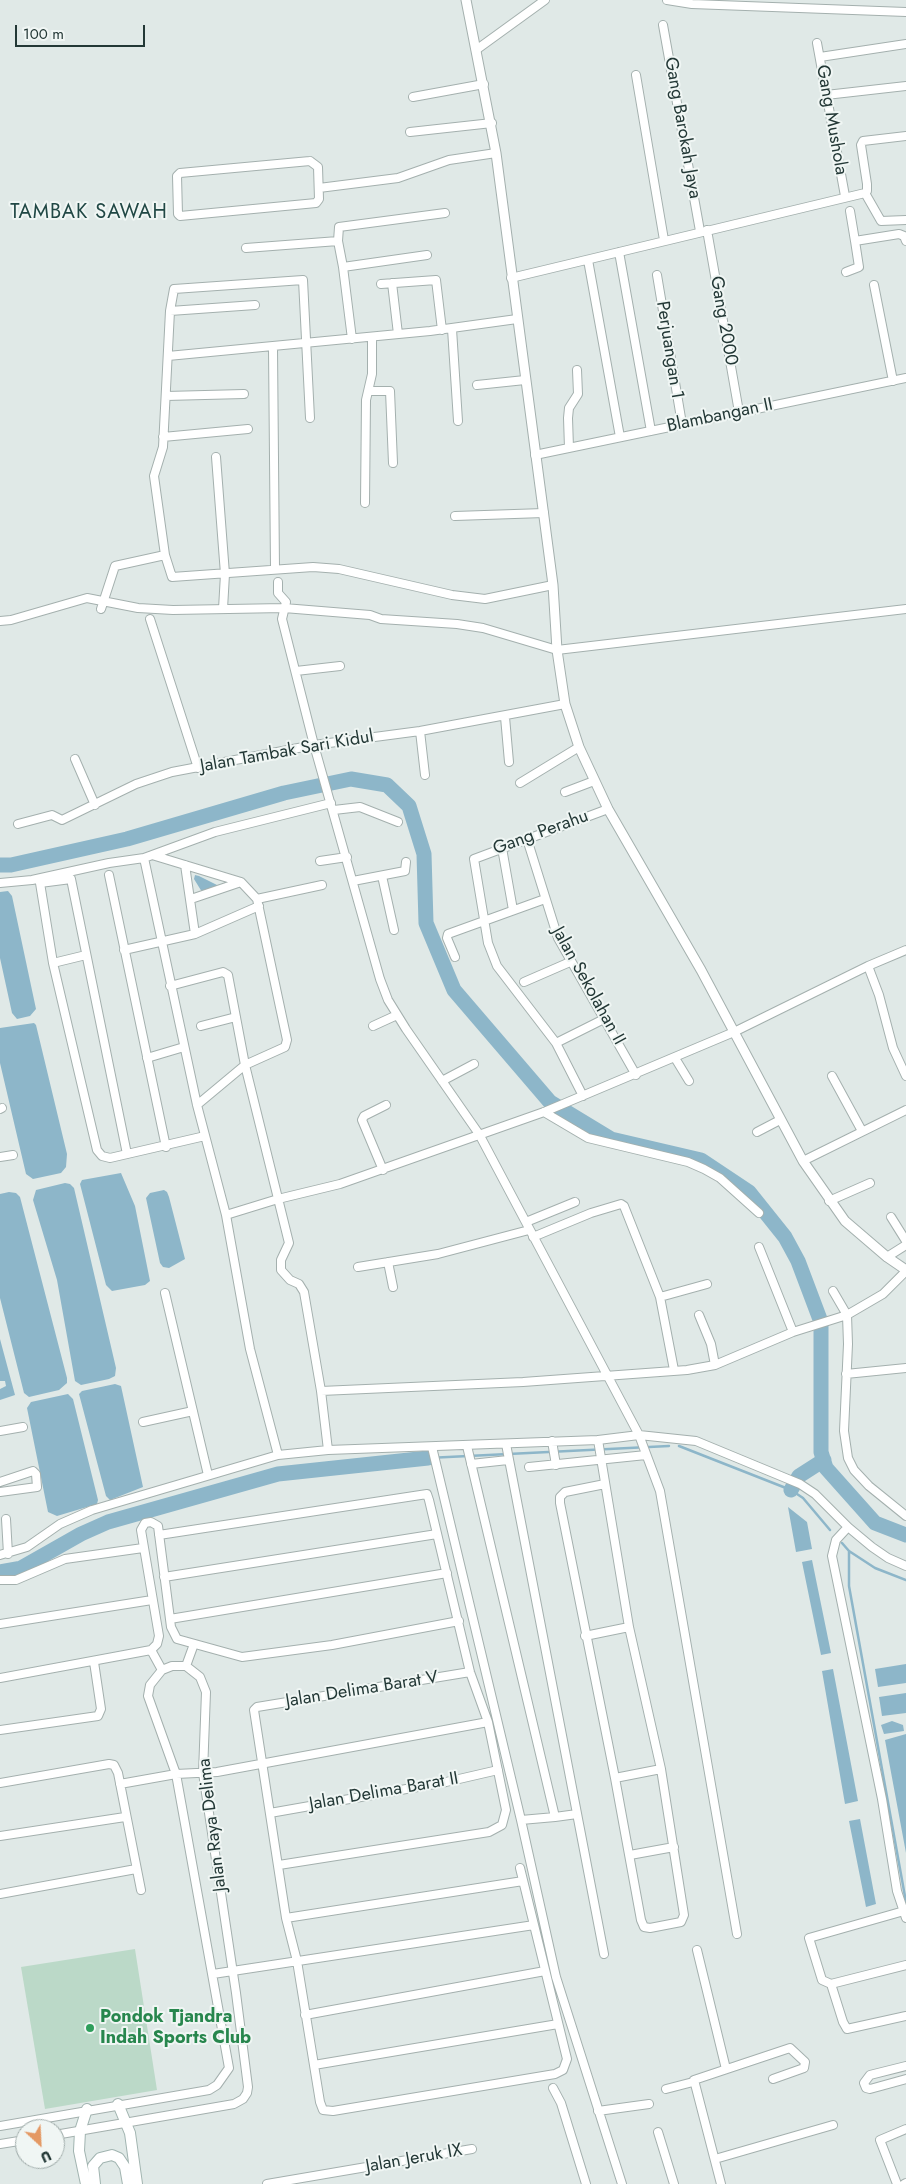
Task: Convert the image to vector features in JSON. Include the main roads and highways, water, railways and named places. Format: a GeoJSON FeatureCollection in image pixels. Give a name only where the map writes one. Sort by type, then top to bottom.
{"type":"FeatureCollection","features":[{"type":"Feature","properties":{"kind":"main road"},"geometry":{"type":"LineString","coordinates":[[116,2104],[125,2122],[134,2150],[137,2184]]}},
{"type":"Feature","properties":{"kind":"main road"},"geometry":{"type":"LineString","coordinates":[[86,2184],[79,2151],[80,2131],[87,2109]]}},
{"type":"Feature","properties":{"kind":"main road"},"geometry":{"type":"LineString","coordinates":[[95,2184],[93,2166],[100,2158],[112,2155],[119,2158],[125,2167],[128,2184]]}},
{"type":"Feature","properties":{"kind":"water"},"geometry":{"type":"Polygon","coordinates":[[[195,875],[221,887],[202,892],[194,879],[195,875]]]}},
{"type":"Feature","properties":{"kind":"water"},"geometry":{"type":"Polygon","coordinates":[[[8,891],[12,896],[36,1009],[30,1016],[17,1019],[12,1013],[0,958],[0,892],[8,891]]]}},
{"type":"Feature","properties":{"kind":"water"},"geometry":{"type":"Polygon","coordinates":[[[34,1023],[67,1154],[66,1167],[61,1173],[33,1179],[26,1174],[0,1063],[0,1028],[34,1023]]]}},
{"type":"Feature","properties":{"kind":"water"},"geometry":{"type":"Polygon","coordinates":[[[121,1173],[135,1206],[150,1281],[145,1285],[112,1291],[106,1285],[80,1184],[82,1180],[121,1173]]]}},
{"type":"Feature","properties":{"kind":"water"},"geometry":{"type":"Polygon","coordinates":[[[65,1183],[70,1184],[74,1188],[116,1368],[115,1376],[109,1379],[81,1385],[75,1381],[57,1280],[33,1200],[36,1190],[65,1183]]]}},
{"type":"Feature","properties":{"kind":"water"},"geometry":{"type":"Polygon","coordinates":[[[164,1190],[169,1197],[185,1259],[169,1268],[163,1267],[160,1263],[146,1198],[150,1193],[164,1190]]]}},
{"type":"Feature","properties":{"kind":"water"},"geometry":{"type":"Polygon","coordinates":[[[16,1193],[20,1197],[67,1378],[67,1383],[59,1390],[29,1397],[24,1393],[0,1298],[0,1194],[16,1193]]]}},
{"type":"Feature","properties":{"kind":"water"},"geometry":{"type":"Polygon","coordinates":[[[0,1339],[15,1395],[0,1400],[0,1389],[6,1386],[5,1381],[0,1381],[0,1339]]]}},
{"type":"Feature","properties":{"kind":"water"},"geometry":{"type":"Polygon","coordinates":[[[115,1384],[121,1386],[143,1487],[110,1500],[106,1496],[79,1394],[82,1391],[115,1384]]]}},
{"type":"Feature","properties":{"kind":"water"},"geometry":{"type":"Polygon","coordinates":[[[68,1394],[73,1399],[98,1500],[97,1504],[57,1516],[48,1512],[27,1408],[31,1402],[68,1394]]]}},
{"type":"Feature","properties":{"kind":"water"},"geometry":{"type":"Polygon","coordinates":[[[788,1507],[807,1522],[812,1549],[796,1552],[788,1507]]]}},
{"type":"Feature","properties":{"kind":"water"},"geometry":{"type":"Polygon","coordinates":[[[812,1560],[831,1653],[821,1655],[802,1562],[812,1560]]]}},
{"type":"Feature","properties":{"kind":"water"},"geometry":{"type":"Polygon","coordinates":[[[906,1664],[906,1683],[878,1687],[875,1669],[906,1664]]]}},
{"type":"Feature","properties":{"kind":"water"},"geometry":{"type":"Polygon","coordinates":[[[833,1669],[858,1801],[845,1804],[822,1671],[833,1669]]]}},
{"type":"Feature","properties":{"kind":"water"},"geometry":{"type":"Polygon","coordinates":[[[906,1693],[906,1713],[882,1716],[879,1697],[906,1693]]]}},
{"type":"Feature","properties":{"kind":"water"},"geometry":{"type":"Polygon","coordinates":[[[892,1721],[903,1725],[904,1731],[884,1734],[881,1725],[892,1721]]]}},
{"type":"Feature","properties":{"kind":"water"},"geometry":{"type":"Polygon","coordinates":[[[906,1734],[906,1853],[885,1740],[906,1734]]]}},
{"type":"Feature","properties":{"kind":"water"},"geometry":{"type":"Polygon","coordinates":[[[860,1819],[876,1904],[866,1907],[849,1821],[860,1819]]]}},
{"type":"Feature","properties":{"kind":"waterway"},"geometry":{"type":"LineString","coordinates":[[0,865],[11,865],[127,839],[284,793],[351,779],[387,785],[409,806],[424,854],[426,923],[454,990],[550,1102],[611,1139],[701,1160],[749,1192],[785,1237],[798,1261],[821,1322],[821,1452],[826,1468],[875,1523],[906,1535]]}},
{"type":"Feature","properties":{"kind":"waterway"},"geometry":{"type":"LineString","coordinates":[[428,1458],[669,1446]]}},
{"type":"Feature","properties":{"kind":"waterway"},"geometry":{"type":"LineString","coordinates":[[679,1446],[791,1490],[803,1498],[830,1530]]}},
{"type":"Feature","properties":{"kind":"waterway"},"geometry":{"type":"LineString","coordinates":[[0,1572],[21,1568],[81,1534],[108,1522],[278,1474],[428,1458]]}},
{"type":"Feature","properties":{"kind":"waterway"},"geometry":{"type":"LineString","coordinates":[[791,1490],[799,1476],[824,1460]]}},
{"type":"Feature","properties":{"kind":"waterway"},"geometry":{"type":"LineString","coordinates":[[842,1543],[849,1551],[875,1568],[906,1580]]}},
{"type":"Feature","properties":{"kind":"waterway"},"geometry":{"type":"LineString","coordinates":[[849,1551],[849,1586],[906,1902]]}},
{"type":"Feature","properties":{"kind":"place","name":"Pondok Tjandra Indah Sports Club"},"geometry":{"type":"Point","coordinates":[90,2028]}},
{"type":"Feature","properties":{"kind":"district","name":"TAMBAK SAWAH"},"geometry":{"type":"Point","coordinates":[89,213]}}]}
